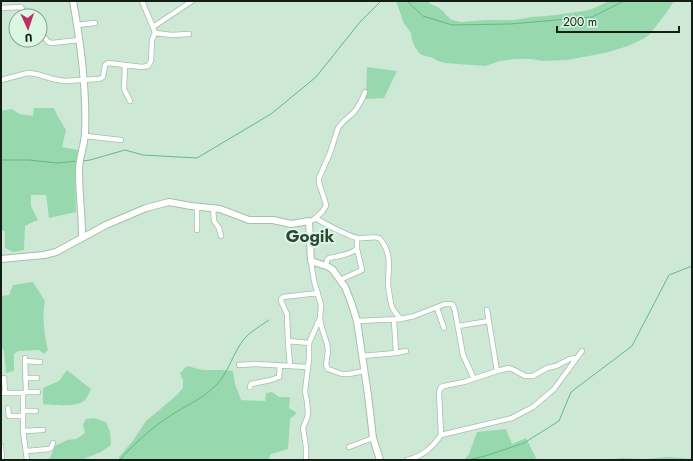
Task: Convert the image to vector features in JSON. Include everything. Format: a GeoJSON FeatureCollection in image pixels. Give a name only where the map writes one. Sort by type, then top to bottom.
{"type":"FeatureCollection","features":[{"type":"Feature","properties":{"kind":"street"},"geometry":{"type":"LineString","coordinates":[[73,1],[80,40],[84,80],[85,136],[79,173],[82,238]]}},
{"type":"Feature","properties":{"kind":"street"},"geometry":{"type":"LineString","coordinates":[[1,80],[28,73],[59,81],[99,80],[103,78],[104,67],[106,64],[110,63],[142,67],[148,66],[151,61],[152,40],[154,33],[142,1]]}},
{"type":"Feature","properties":{"kind":"street"},"geometry":{"type":"LineString","coordinates":[[153,27],[192,1]]}},
{"type":"Feature","properties":{"kind":"street"},"geometry":{"type":"LineString","coordinates":[[1,8],[22,8]]}},
{"type":"Feature","properties":{"kind":"street"},"geometry":{"type":"LineString","coordinates":[[77,25],[95,23]]}},
{"type":"Feature","properties":{"kind":"street"},"geometry":{"type":"LineString","coordinates":[[154,33],[172,36],[189,34]]}},
{"type":"Feature","properties":{"kind":"street"},"geometry":{"type":"LineString","coordinates":[[48,42],[49,43],[80,40]]}},
{"type":"Feature","properties":{"kind":"street"},"geometry":{"type":"LineString","coordinates":[[125,65],[124,89],[130,101]]}},
{"type":"Feature","properties":{"kind":"street"},"geometry":{"type":"LineString","coordinates":[[1,259],[52,254],[106,225],[146,208],[169,202],[213,208],[226,211],[249,220],[273,220],[291,224],[312,220],[322,212],[326,206],[319,183],[319,178],[330,153],[338,128],[355,111],[365,92]]}},
{"type":"Feature","properties":{"kind":"street"},"geometry":{"type":"LineString","coordinates":[[85,136],[121,140]]}},
{"type":"Feature","properties":{"kind":"street"},"geometry":{"type":"LineString","coordinates":[[197,206],[197,230]]}},
{"type":"Feature","properties":{"kind":"street"},"geometry":{"type":"LineString","coordinates":[[213,208],[214,221],[219,228],[221,236]]}},
{"type":"Feature","properties":{"kind":"street"},"geometry":{"type":"LineString","coordinates":[[312,220],[356,238],[380,238],[389,257],[388,287],[392,308],[401,319]]}},
{"type":"Feature","properties":{"kind":"street"},"geometry":{"type":"LineString","coordinates":[[306,460],[306,447],[303,428],[308,413],[305,391],[309,343],[320,318],[321,305],[314,281],[311,261],[312,220]]}},
{"type":"Feature","properties":{"kind":"street"},"geometry":{"type":"LineString","coordinates":[[340,280],[362,270],[357,250],[356,238]]}},
{"type":"Feature","properties":{"kind":"street"},"geometry":{"type":"LineString","coordinates":[[326,266],[329,258],[346,255],[357,250]]}},
{"type":"Feature","properties":{"kind":"street"},"geometry":{"type":"LineString","coordinates":[[311,261],[329,267],[333,270],[348,295],[357,321],[373,438],[380,460]]}},
{"type":"Feature","properties":{"kind":"street"},"geometry":{"type":"LineString","coordinates":[[290,366],[287,314],[281,298],[318,293]]}},
{"type":"Feature","properties":{"kind":"street"},"geometry":{"type":"LineString","coordinates":[[357,321],[401,319],[414,316],[445,304],[453,304],[463,355],[474,379]]}},
{"type":"Feature","properties":{"kind":"street"},"geometry":{"type":"LineString","coordinates":[[437,308],[444,328]]}},
{"type":"Feature","properties":{"kind":"street"},"geometry":{"type":"LineString","coordinates":[[487,310],[497,371]]}},
{"type":"Feature","properties":{"kind":"street"},"geometry":{"type":"LineString","coordinates":[[320,318],[327,344],[328,351],[326,365],[328,369],[342,374],[364,371]]}},
{"type":"Feature","properties":{"kind":"street"},"geometry":{"type":"LineString","coordinates":[[394,320],[396,353]]}},
{"type":"Feature","properties":{"kind":"street"},"geometry":{"type":"LineString","coordinates":[[458,326],[489,321]]}},
{"type":"Feature","properties":{"kind":"street"},"geometry":{"type":"LineString","coordinates":[[288,341],[309,343]]}},
{"type":"Feature","properties":{"kind":"street"},"geometry":{"type":"LineString","coordinates":[[362,356],[406,351]]}},
{"type":"Feature","properties":{"kind":"street"},"geometry":{"type":"LineString","coordinates":[[406,460],[421,455],[441,435],[512,418],[533,407],[554,389],[582,351]]}},
{"type":"Feature","properties":{"kind":"street"},"geometry":{"type":"LineString","coordinates":[[441,435],[440,389],[444,386],[464,382],[509,368],[525,376],[533,376],[547,368],[576,358]]}},
{"type":"Feature","properties":{"kind":"street"},"geometry":{"type":"LineString","coordinates":[[27,460],[23,414],[25,360],[40,362]]}},
{"type":"Feature","properties":{"kind":"street"},"geometry":{"type":"LineString","coordinates":[[239,365],[251,364],[307,367]]}},
{"type":"Feature","properties":{"kind":"street"},"geometry":{"type":"LineString","coordinates":[[250,387],[251,384],[279,377],[280,366]]}},
{"type":"Feature","properties":{"kind":"street"},"geometry":{"type":"LineString","coordinates":[[4,378],[3,393],[38,392]]}},
{"type":"Feature","properties":{"kind":"street"},"geometry":{"type":"LineString","coordinates":[[25,378],[37,378]]}},
{"type":"Feature","properties":{"kind":"street"},"geometry":{"type":"LineString","coordinates":[[8,408],[9,416],[36,411]]}},
{"type":"Feature","properties":{"kind":"street"},"geometry":{"type":"LineString","coordinates":[[24,431],[43,430]]}},
{"type":"Feature","properties":{"kind":"street"},"geometry":{"type":"LineString","coordinates":[[349,446],[373,438]]}},
{"type":"Feature","properties":{"kind":"street"},"geometry":{"type":"LineString","coordinates":[[27,451],[49,449],[53,443]]}},
{"type":"Feature","properties":{"kind":"street"},"geometry":{"type":"LineString","coordinates":[[1,446],[2,460]]}},
{"type":"Feature","properties":{"kind":"green space"},"geometry":{"type":"Polygon","coordinates":[[[396,1],[429,1],[430,4],[438,7],[452,20],[461,22],[514,20],[584,11],[609,1],[674,1],[649,35],[628,46],[605,53],[567,60],[543,61],[515,59],[500,61],[485,66],[445,63],[420,54],[412,40],[411,33],[403,22],[396,1]]]}},
{"type":"Feature","properties":{"kind":"green space"},"geometry":{"type":"Polygon","coordinates":[[[367,67],[397,71],[384,98],[366,99],[367,67]]]}},
{"type":"Feature","properties":{"kind":"green space"},"geometry":{"type":"Polygon","coordinates":[[[34,108],[54,108],[66,130],[62,147],[78,150],[75,174],[76,212],[49,218],[46,195],[31,195],[31,206],[38,220],[25,226],[24,250],[13,252],[5,248],[5,231],[1,230],[1,111],[12,109],[19,114],[33,116],[34,108]]]}},
{"type":"Feature","properties":{"kind":"green space"},"geometry":{"type":"Polygon","coordinates":[[[33,282],[45,301],[44,326],[48,350],[44,354],[39,350],[18,351],[14,354],[14,371],[6,373],[4,351],[1,346],[1,296],[9,295],[13,285],[33,282]]]}},
{"type":"Feature","properties":{"kind":"green space"},"geometry":{"type":"Polygon","coordinates":[[[187,366],[203,370],[233,371],[235,384],[241,400],[265,401],[266,393],[272,392],[279,397],[290,397],[289,408],[297,413],[290,419],[288,449],[271,454],[268,460],[119,460],[119,457],[132,442],[146,421],[177,395],[183,388],[183,380],[180,373],[187,366]]]}},
{"type":"Feature","properties":{"kind":"green space"},"geometry":{"type":"Polygon","coordinates":[[[67,370],[91,389],[86,399],[81,403],[71,405],[43,404],[43,388],[59,381],[67,370]]]}},
{"type":"Feature","properties":{"kind":"green space"},"geometry":{"type":"Polygon","coordinates":[[[94,418],[106,422],[110,432],[111,445],[101,452],[81,460],[45,460],[50,458],[55,446],[67,440],[76,439],[85,433],[83,424],[86,419],[94,418]]]}},
{"type":"Feature","properties":{"kind":"green space"},"geometry":{"type":"Polygon","coordinates":[[[506,429],[512,444],[526,438],[537,460],[464,460],[469,454],[477,432],[506,429]]]}},
{"type":"Feature","properties":{"kind":"green space"},"geometry":{"type":"Polygon","coordinates":[[[670,457],[692,460],[607,460],[622,458],[644,459],[670,457]]]}},
{"type":"Feature","properties":{"kind":"waterway"},"geometry":{"type":"LineString","coordinates":[[83,161],[125,150],[143,155],[197,158],[271,114],[316,77],[360,22],[381,1]]}},
{"type":"Feature","properties":{"kind":"waterway"},"geometry":{"type":"LineString","coordinates":[[407,1],[423,16],[452,25],[510,24],[592,17],[624,1]]}},
{"type":"Feature","properties":{"kind":"waterway"},"geometry":{"type":"LineString","coordinates":[[1,160],[29,160],[57,163],[78,161]]}},
{"type":"Feature","properties":{"kind":"waterway"},"geometry":{"type":"LineString","coordinates":[[468,460],[524,443],[559,421],[571,392],[632,346],[669,275],[692,266]]}},
{"type":"Feature","properties":{"kind":"waterway"},"geometry":{"type":"LineString","coordinates":[[120,460],[138,441],[166,418],[214,387],[227,370],[245,338],[269,320]]}},
{"type":"Feature","properties":{"kind":"district","name":"Gogik"},"geometry":{"type":"Point","coordinates":[310,236]}}]}
